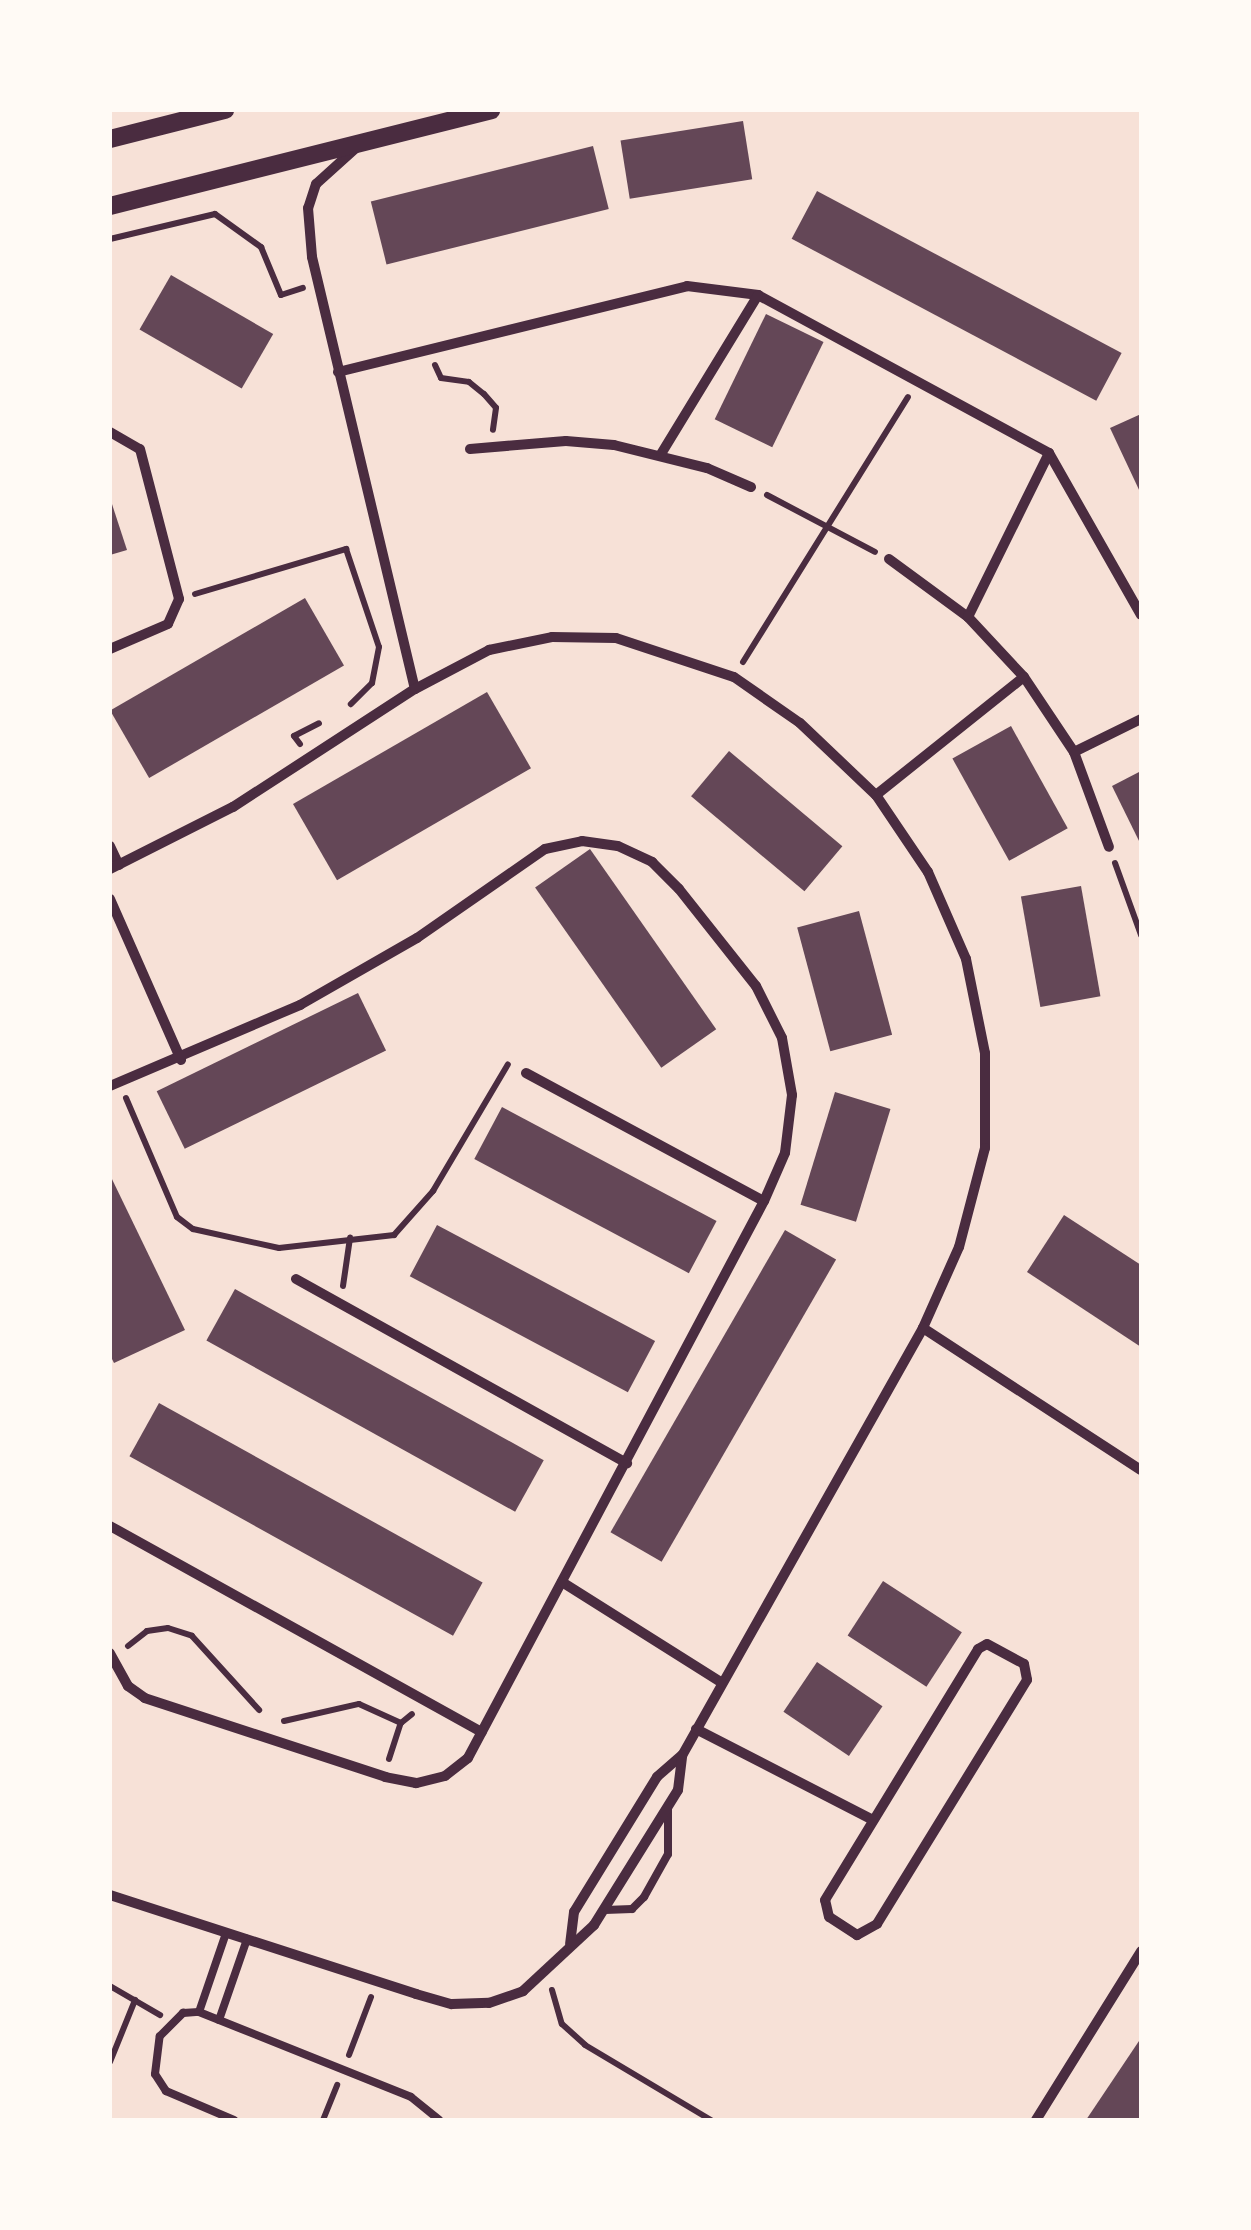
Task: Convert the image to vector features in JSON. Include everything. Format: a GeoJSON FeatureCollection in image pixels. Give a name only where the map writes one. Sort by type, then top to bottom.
{"type":"FeatureCollection","features":[{"type":"Feature","properties":{"kind":"street"},"geometry":{"type":"LineString","coordinates":[[110,139],[225,110]]}},
{"type":"Feature","properties":{"kind":"street"},"geometry":{"type":"LineString","coordinates":[[110,206],[491,110]]}},
{"type":"Feature","properties":{"kind":"street"},"geometry":{"type":"LineString","coordinates":[[364,142],[316,184],[308,208],[318,284],[415,689]]}},
{"type":"Feature","properties":{"kind":"street"},"geometry":{"type":"LineString","coordinates":[[338,372],[687,286],[758,295],[1050,453],[1141,616]]}},
{"type":"Feature","properties":{"kind":"street"},"geometry":{"type":"LineString","coordinates":[[660,454],[758,295]]}},
{"type":"Feature","properties":{"kind":"street"},"geometry":{"type":"LineString","coordinates":[[110,432],[140,449],[179,599],[168,624],[110,650]]}},
{"type":"Feature","properties":{"kind":"street"},"geometry":{"type":"LineString","coordinates":[[470,449],[566,441],[660,454],[752,487]]}},
{"type":"Feature","properties":{"kind":"street"},"geometry":{"type":"LineString","coordinates":[[968,617],[1050,453]]}},
{"type":"Feature","properties":{"kind":"street"},"geometry":{"type":"LineString","coordinates":[[890,560],[968,617],[1024,677],[1074,752],[1109,847]]}},
{"type":"Feature","properties":{"kind":"street"},"geometry":{"type":"LineString","coordinates":[[110,846],[114,867],[309,759],[415,689],[490,650],[552,637],[616,638],[734,677],[800,722],[876,795],[928,872],[966,959],[985,1053],[985,1148],[959,1248],[922,1328],[682,1755],[664,1768],[574,1912],[570,1944]]}},
{"type":"Feature","properties":{"kind":"street"},"geometry":{"type":"LineString","coordinates":[[876,795],[1024,677]]}},
{"type":"Feature","properties":{"kind":"street"},"geometry":{"type":"LineString","coordinates":[[1074,752],[1141,719]]}},
{"type":"Feature","properties":{"kind":"street"},"geometry":{"type":"LineString","coordinates":[[110,1653],[116,1669],[156,1703],[386,1777],[416,1783],[445,1776],[468,1758],[764,1201],[785,1153],[792,1095],[782,1038],[756,986],[678,888],[652,862],[618,846],[582,841],[545,848],[360,974],[181,1060],[115,1084]]}},
{"type":"Feature","properties":{"kind":"street"},"geometry":{"type":"LineString","coordinates":[[110,900],[181,1060]]}},
{"type":"Feature","properties":{"kind":"street"},"geometry":{"type":"LineString","coordinates":[[526,1072],[764,1201]]}},
{"type":"Feature","properties":{"kind":"street"},"geometry":{"type":"LineString","coordinates":[[296,1278],[627,1463]]}},
{"type":"Feature","properties":{"kind":"street"},"geometry":{"type":"LineString","coordinates":[[922,1328],[1141,1470]]}},
{"type":"Feature","properties":{"kind":"street"},"geometry":{"type":"LineString","coordinates":[[110,1526],[482,1732]]}},
{"type":"Feature","properties":{"kind":"street"},"geometry":{"type":"LineString","coordinates":[[562,1582],[721,1682]]}},
{"type":"Feature","properties":{"kind":"street"},"geometry":{"type":"LineString","coordinates":[[996,1644],[1024,1664],[1023,1688],[872,1931],[856,1935],[829,1917],[825,1900],[873,1820],[978,1649],[996,1644]]}},
{"type":"Feature","properties":{"kind":"street"},"geometry":{"type":"LineString","coordinates":[[696,1729],[873,1820]]}},
{"type":"Feature","properties":{"kind":"street"},"geometry":{"type":"LineString","coordinates":[[110,1896],[452,2004],[506,1998],[551,1969],[605,1910],[684,1779],[682,1755]]}},
{"type":"Feature","properties":{"kind":"street"},"geometry":{"type":"LineString","coordinates":[[624,1830],[646,1845]]}},
{"type":"Feature","properties":{"kind":"street"},"geometry":{"type":"LineString","coordinates":[[1036,2120],[1141,1951]]}},
{"type":"Feature","properties":{"kind":"lane"},"geometry":{"type":"LineString","coordinates":[[605,1910],[632,1909],[644,1896],[668,1854],[668,1809]]}},
{"type":"Feature","properties":{"kind":"lane"},"geometry":{"type":"LineString","coordinates":[[199,2012],[226,1932]]}},
{"type":"Feature","properties":{"kind":"lane"},"geometry":{"type":"LineString","coordinates":[[219,2020],[247,1939]]}},
{"type":"Feature","properties":{"kind":"lane"},"geometry":{"type":"LineString","coordinates":[[234,2120],[166,2091],[155,2074],[153,2054],[168,2022],[199,2012],[425,2102],[439,2120]]}},
{"type":"Feature","properties":{"kind":"path"},"geometry":{"type":"LineString","coordinates":[[110,239],[215,214],[260,247],[281,294],[318,284]]}},
{"type":"Feature","properties":{"kind":"path"},"geometry":{"type":"LineString","coordinates":[[428,350],[441,378],[470,382],[496,408],[492,446]]}},
{"type":"Feature","properties":{"kind":"path"},"geometry":{"type":"LineString","coordinates":[[734,677],[919,379]]}},
{"type":"Feature","properties":{"kind":"path"},"geometry":{"type":"LineString","coordinates":[[752,487],[890,560]]}},
{"type":"Feature","properties":{"kind":"path"},"geometry":{"type":"LineString","coordinates":[[179,599],[346,549],[379,646],[372,682],[346,709]]}},
{"type":"Feature","properties":{"kind":"path"},"geometry":{"type":"LineString","coordinates":[[309,759],[294,736],[328,718]]}},
{"type":"Feature","properties":{"kind":"path"},"geometry":{"type":"LineString","coordinates":[[1109,847],[1141,935]]}},
{"type":"Feature","properties":{"kind":"path"},"geometry":{"type":"LineString","coordinates":[[115,1084],[177,1218],[192,1229],[279,1248],[394,1235],[432,1191],[505,1063],[526,1072]]}},
{"type":"Feature","properties":{"kind":"path"},"geometry":{"type":"LineString","coordinates":[[333,1300],[346,1274],[350,1238]]}},
{"type":"Feature","properties":{"kind":"path"},"geometry":{"type":"LineString","coordinates":[[116,1669],[130,1644],[147,1631],[168,1628],[192,1636],[218,1658],[256,1710],[286,1721],[359,1704],[401,1723]]}},
{"type":"Feature","properties":{"kind":"path"},"geometry":{"type":"LineString","coordinates":[[386,1777],[401,1723],[434,1704]]}},
{"type":"Feature","properties":{"kind":"path"},"geometry":{"type":"LineString","coordinates":[[551,1969],[562,2024],[585,2045],[710,2120]]}},
{"type":"Feature","properties":{"kind":"path"},"geometry":{"type":"LineString","coordinates":[[110,1986],[168,2022]]}},
{"type":"Feature","properties":{"kind":"path"},"geometry":{"type":"LineString","coordinates":[[110,2062],[135,2000]]}},
{"type":"Feature","properties":{"kind":"building"},"geometry":{"type":"Polygon","coordinates":[[[743,121],[752,179],[630,199],[621,140],[743,121]]]}},
{"type":"Feature","properties":{"kind":"building"},"geometry":{"type":"Polygon","coordinates":[[[593,146],[609,209],[387,264],[371,201],[593,146]]]}},
{"type":"Feature","properties":{"kind":"building"},"geometry":{"type":"Polygon","coordinates":[[[817,191],[1122,353],[1096,401],[792,239],[817,191]]]}},
{"type":"Feature","properties":{"kind":"building"},"geometry":{"type":"Polygon","coordinates":[[[171,275],[273,334],[242,389],[140,330],[171,275]]]}},
{"type":"Feature","properties":{"kind":"building"},"geometry":{"type":"Polygon","coordinates":[[[766,314],[824,342],[772,447],[715,419],[766,314]]]}},
{"type":"Feature","properties":{"kind":"building"},"geometry":{"type":"Polygon","coordinates":[[[1141,414],[1141,494],[1110,428],[1141,414]]]}},
{"type":"Feature","properties":{"kind":"building"},"geometry":{"type":"Polygon","coordinates":[[[110,498],[127,550],[110,555],[110,498]]]}},
{"type":"Feature","properties":{"kind":"building"},"geometry":{"type":"Polygon","coordinates":[[[305,598],[344,666],[149,778],[110,710],[305,598]]]}},
{"type":"Feature","properties":{"kind":"building"},"geometry":{"type":"Polygon","coordinates":[[[487,692],[531,768],[337,880],[293,804],[487,692]]]}},
{"type":"Feature","properties":{"kind":"building"},"geometry":{"type":"Polygon","coordinates":[[[1011,726],[1068,828],[1009,861],[952,758],[1011,726]]]}},
{"type":"Feature","properties":{"kind":"building"},"geometry":{"type":"Polygon","coordinates":[[[729,751],[842,846],[804,891],[691,796],[729,751]]]}},
{"type":"Feature","properties":{"kind":"building"},"geometry":{"type":"Polygon","coordinates":[[[1141,771],[1141,845],[1112,786],[1141,771]]]}},
{"type":"Feature","properties":{"kind":"building"},"geometry":{"type":"Polygon","coordinates":[[[590,849],[716,1029],[661,1068],[535,887],[590,849]]]}},
{"type":"Feature","properties":{"kind":"building"},"geometry":{"type":"Polygon","coordinates":[[[1081,886],[1100,996],[1040,1007],[1021,897],[1081,886]]]}},
{"type":"Feature","properties":{"kind":"building"},"geometry":{"type":"Polygon","coordinates":[[[859,911],[892,1035],[830,1051],[797,928],[859,911]]]}},
{"type":"Feature","properties":{"kind":"building"},"geometry":{"type":"Polygon","coordinates":[[[358,993],[386,1051],[185,1149],[157,1091],[358,993]]]}},
{"type":"Feature","properties":{"kind":"building"},"geometry":{"type":"Polygon","coordinates":[[[835,1092],[890,1109],[856,1222],[801,1205],[835,1092]]]}},
{"type":"Feature","properties":{"kind":"building"},"geometry":{"type":"Polygon","coordinates":[[[502,1107],[717,1221],[689,1273],[474,1159],[502,1107]]]}},
{"type":"Feature","properties":{"kind":"building"},"geometry":{"type":"Polygon","coordinates":[[[110,1175],[185,1330],[114,1363],[110,1355],[110,1175]]]}},
{"type":"Feature","properties":{"kind":"building"},"geometry":{"type":"Polygon","coordinates":[[[1064,1215],[1141,1265],[1141,1347],[1027,1272],[1064,1215]]]}},
{"type":"Feature","properties":{"kind":"building"},"geometry":{"type":"Polygon","coordinates":[[[437,1225],[655,1341],[628,1392],[410,1276],[437,1225]]]}},
{"type":"Feature","properties":{"kind":"building"},"geometry":{"type":"Polygon","coordinates":[[[785,1230],[836,1260],[662,1562],[610,1532],[785,1230]]]}},
{"type":"Feature","properties":{"kind":"building"},"geometry":{"type":"Polygon","coordinates":[[[235,1289],[544,1460],[515,1512],[206,1341],[235,1289]]]}},
{"type":"Feature","properties":{"kind":"building"},"geometry":{"type":"Polygon","coordinates":[[[159,1403],[483,1582],[453,1636],[129,1456],[159,1403]]]}},
{"type":"Feature","properties":{"kind":"building"},"geometry":{"type":"Polygon","coordinates":[[[883,1581],[962,1632],[926,1687],[848,1636],[883,1581]]]}},
{"type":"Feature","properties":{"kind":"building"},"geometry":{"type":"Polygon","coordinates":[[[817,1662],[882,1706],[849,1756],[783,1712],[817,1662]]]}},
{"type":"Feature","properties":{"kind":"building"},"geometry":{"type":"Polygon","coordinates":[[[1141,2038],[1141,2120],[1086,2120],[1141,2038]]]}}]}
